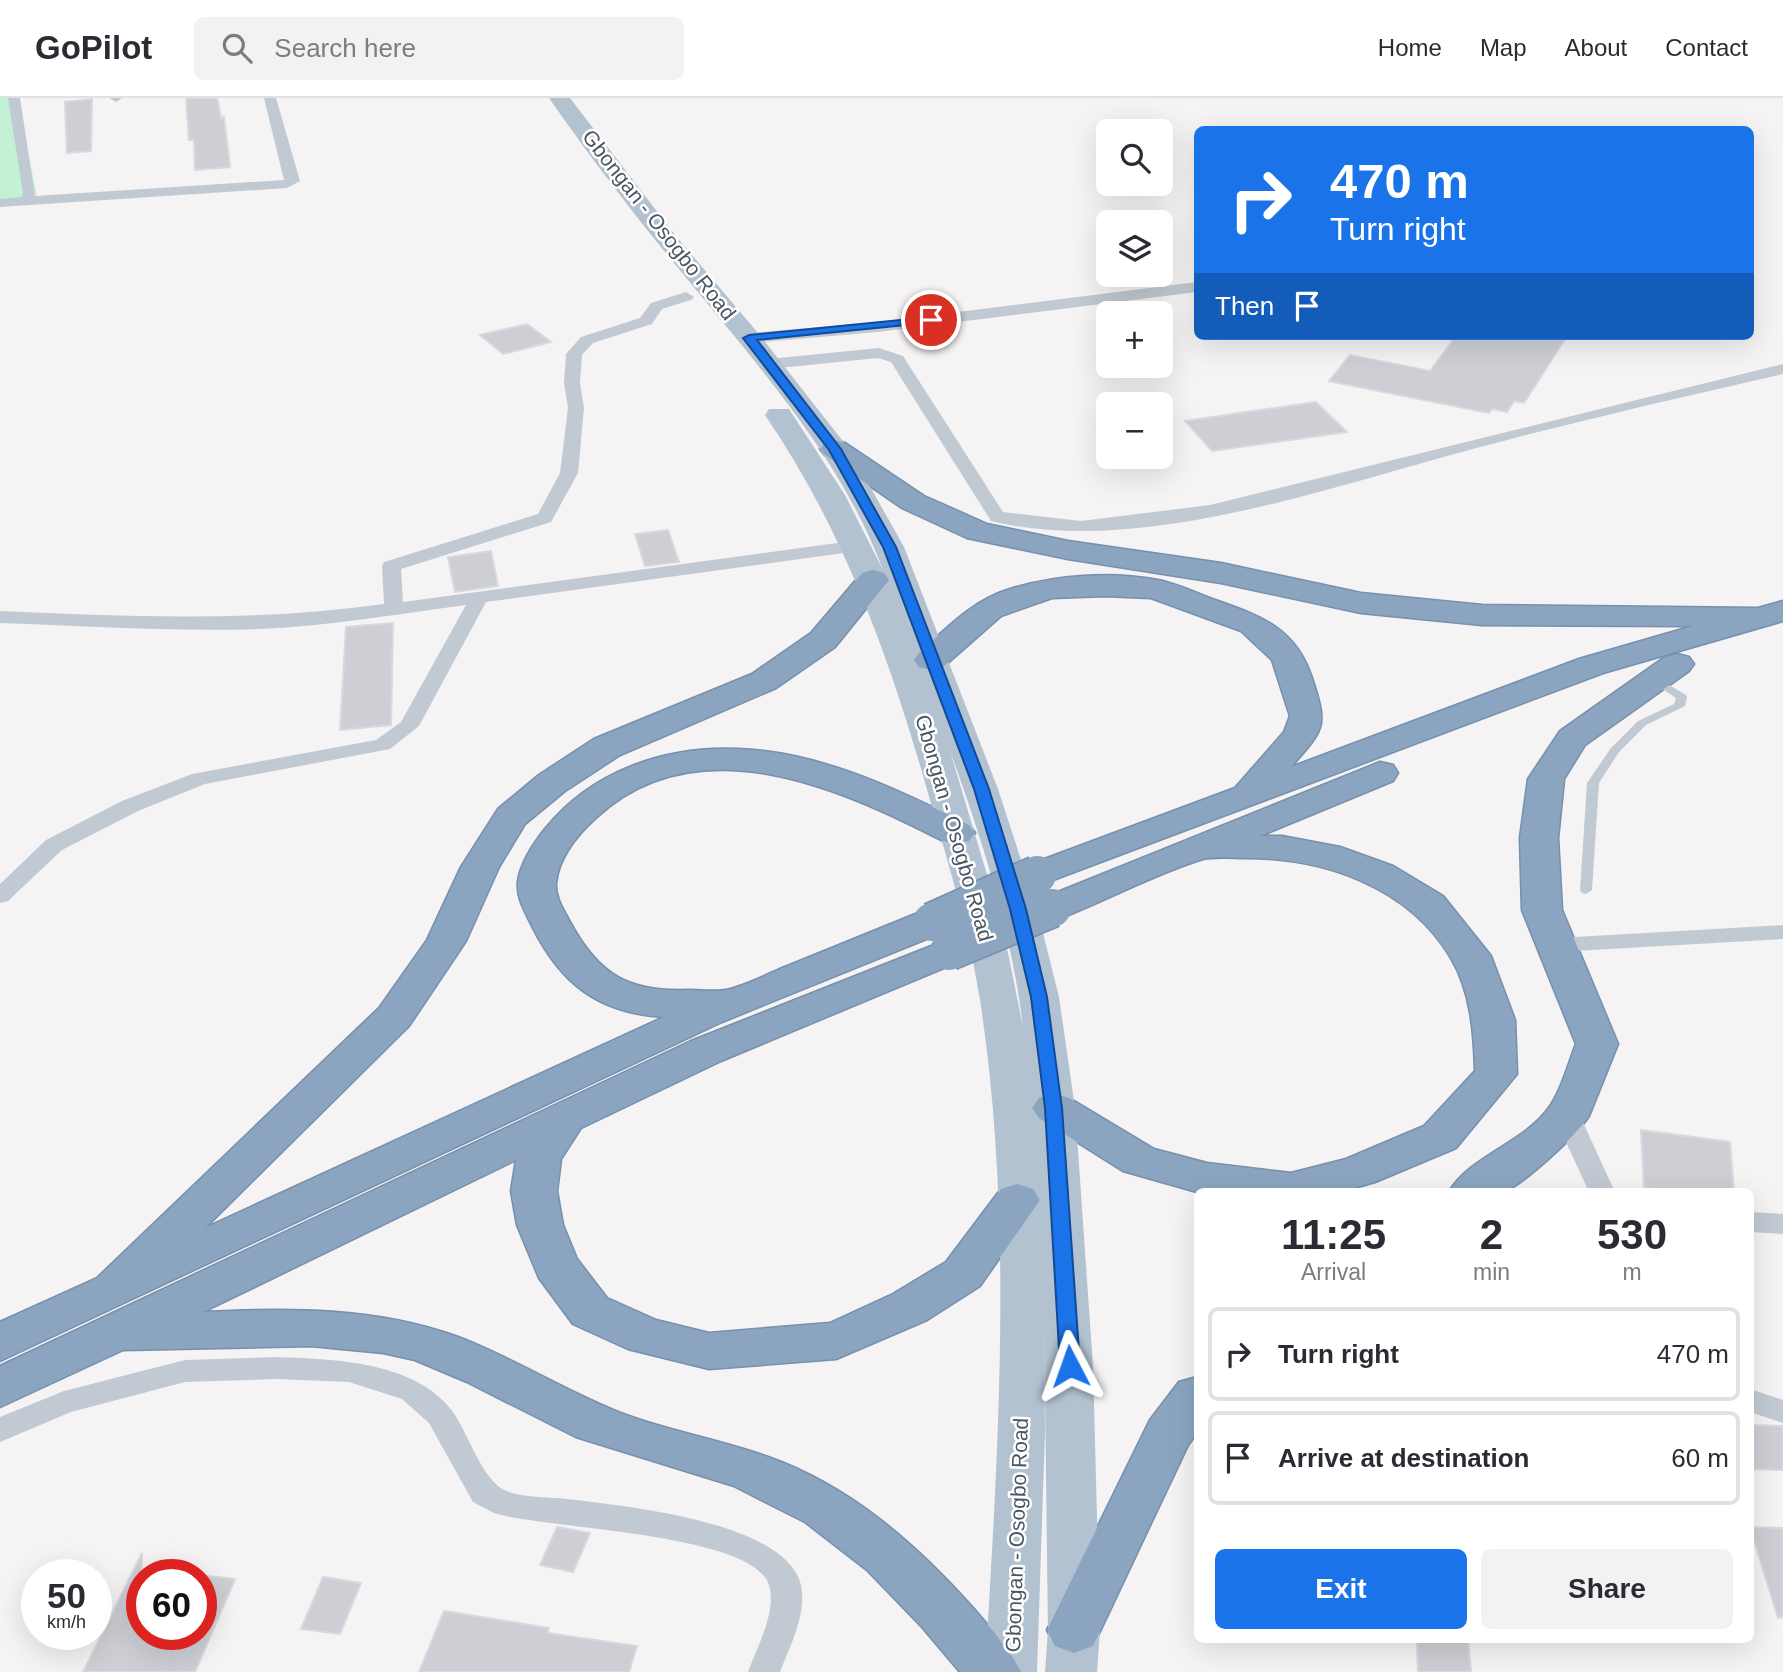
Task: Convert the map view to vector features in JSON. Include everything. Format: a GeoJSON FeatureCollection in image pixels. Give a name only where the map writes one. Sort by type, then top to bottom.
{"type":"FeatureCollection","features":[{"type":"Feature","properties":{"kind":"highway"},"geometry":{"type":"LineString","coordinates":[[835,449],[912,502],[978,531],[1068,551],[1221,573],[1362,603],[1482,615],[1774,622]]}},
{"type":"Feature","properties":{"kind":"highway"},"geometry":{"type":"LineString","coordinates":[[112,1312],[394,1017],[446,941],[480,867],[510,817],[552,783],[607,747],[764,681],[823,640],[866,563]]}},
{"type":"Feature","properties":{"kind":"highway"},"geometry":{"type":"LineString","coordinates":[[931,660],[989,609],[1019,596],[1052,588],[1105,586],[1155,589],[1253,624],[1288,657],[1307,716],[1300,735],[1284,757],[1245,797]]}},
{"type":"Feature","properties":{"kind":"highway"},"geometry":{"type":"LineString","coordinates":[[1477,1188],[1533,1148],[1567,1116],[1597,1044],[1542,910],[1539,838],[1546,779],[1572,738],[1665,671],[1774,622]]}},
{"type":"Feature","properties":{"kind":"highway"},"geometry":{"type":"LineString","coordinates":[[0,1343],[112,1312],[566,1118],[940,937],[1045,892],[1245,797],[1591,666],[1774,622]]}},
{"type":"Feature","properties":{"kind":"highway"},"geometry":{"type":"LineString","coordinates":[[1045,892],[1199,847],[1596,684],[1665,671]]}},
{"type":"Feature","properties":{"kind":"highway"},"geometry":{"type":"LineString","coordinates":[[732,1003],[635,1000],[593,982],[563,950],[537,891],[544,857],[586,805],[620,782],[646,771],[740,760],[812,771],[877,792],[956,833]]}},
{"type":"Feature","properties":{"kind":"highway"},"geometry":{"type":"LineString","coordinates":[[1199,847],[1282,847],[1327,855],[1379,874],[1429,904],[1471,956],[1494,1020],[1496,1074],[1440,1137],[1359,1171],[1295,1188]]}},
{"type":"Feature","properties":{"kind":"highway"},"geometry":{"type":"LineString","coordinates":[[0,1388],[112,1312],[732,1003],[940,937]]}},
{"type":"Feature","properties":{"kind":"highway"},"geometry":{"type":"LineString","coordinates":[[1054,1108],[1139,1160],[1207,1179],[1283,1188]]}},
{"type":"Feature","properties":{"kind":"highway"},"geometry":{"type":"LineString","coordinates":[[566,1118],[539,1157],[534,1191],[540,1226],[556,1266],[590,1311],[645,1336],[709,1351],[836,1341],[910,1307],[963,1274],[1017,1200]]}},
{"type":"Feature","properties":{"kind":"highway"},"geometry":{"type":"LineString","coordinates":[[112,1312],[258,1329],[350,1331],[415,1342],[468,1361],[595,1424],[752,1472],[815,1500],[871,1539],[948,1615],[993,1672]]}},
{"type":"Feature","properties":{"kind":"highway"},"geometry":{"type":"LineString","coordinates":[[1072,1651],[1168,1434],[1194,1400]]}},
{"type":"Feature","properties":{"kind":"main road","name":"Gbongan - Osogbo Road"},"geometry":{"type":"LineString","coordinates":[[536,98],[801,445],[866,563],[913,685],[983,920],[1004,1030],[1017,1200],[1023,1439],[1011,1672]]}},
{"type":"Feature","properties":{"kind":"main road","name":"Gbongan - Osogbo Road"},"geometry":{"type":"LineString","coordinates":[[559,98],[667,240],[759,351],[835,449],[889,547],[981,789],[1018,909],[1039,997],[1054,1108],[1070,1366],[1072,1651]]}},
{"type":"Feature","properties":{"kind":"street"},"geometry":{"type":"LineString","coordinates":[[15,98],[30,193],[25,202]]}},
{"type":"Feature","properties":{"kind":"street"},"geometry":{"type":"LineString","coordinates":[[0,203],[287,184],[293,181],[270,98]]}},
{"type":"Feature","properties":{"kind":"street"},"geometry":{"type":"LineString","coordinates":[[759,351],[878,327],[1194,288]]}},
{"type":"Feature","properties":{"kind":"street"},"geometry":{"type":"LineString","coordinates":[[394,610],[391,566],[545,518],[569,473],[576,408],[572,383],[574,354],[587,340],[646,321],[656,306],[686,297]]}},
{"type":"Feature","properties":{"kind":"street"},"geometry":{"type":"LineString","coordinates":[[759,351],[879,353],[897,359],[997,517],[1027,519],[1046,525],[1081,526],[1167,516],[1325,483],[1575,416],[1783,369]]}},
{"type":"Feature","properties":{"kind":"street"},"geometry":{"type":"LineString","coordinates":[[0,617],[165,624],[261,623],[866,563]]}},
{"type":"Feature","properties":{"kind":"street"},"geometry":{"type":"LineString","coordinates":[[0,896],[54,845],[130,806],[200,779],[383,745],[409,726],[478,600]]}},
{"type":"Feature","properties":{"kind":"street"},"geometry":{"type":"LineString","coordinates":[[1557,945],[1783,932]]}},
{"type":"Feature","properties":{"kind":"street"},"geometry":{"type":"LineString","coordinates":[[1567,1116],[1600,1188]]}},
{"type":"Feature","properties":{"kind":"street"},"geometry":{"type":"LineString","coordinates":[[1754,1222],[1783,1224]]}},
{"type":"Feature","properties":{"kind":"street"},"geometry":{"type":"LineString","coordinates":[[0,1430],[64,1402],[185,1371],[276,1368],[349,1371],[412,1391],[439,1415],[484,1493],[505,1504],[699,1532],[756,1552],[780,1573],[787,1599],[764,1672]]}},
{"type":"Feature","properties":{"kind":"street"},"geometry":{"type":"LineString","coordinates":[[1754,1401],[1783,1412]]}},
{"type":"Feature","properties":{"kind":"lane"},"geometry":{"type":"LineString","coordinates":[[1586,890],[1593,783],[1615,750],[1642,723],[1679,706],[1682,697],[1665,671]]}},
{"type":"Feature","properties":{"kind":"green space"},"geometry":{"type":"Polygon","coordinates":[[[0,98],[16,98],[37,195],[0,201],[0,98]]]}},
{"type":"Feature","properties":{"kind":"building"},"geometry":{"type":"Polygon","coordinates":[[[186,98],[217,98],[221,118],[224,117],[230,167],[195,170],[194,140],[189,140],[186,98]]]}},
{"type":"Feature","properties":{"kind":"building"},"geometry":{"type":"Polygon","coordinates":[[[92,99],[91,151],[67,153],[65,102],[92,99]]]}},
{"type":"Feature","properties":{"kind":"building"},"geometry":{"type":"Polygon","coordinates":[[[527,324],[551,342],[503,354],[480,335],[527,324]]]}},
{"type":"Feature","properties":{"kind":"building"},"geometry":{"type":"Polygon","coordinates":[[[1453,340],[1564,340],[1524,403],[1514,401],[1507,412],[1492,409],[1489,413],[1329,381],[1350,355],[1430,371],[1453,340]]]}},
{"type":"Feature","properties":{"kind":"building"},"geometry":{"type":"Polygon","coordinates":[[[1316,402],[1347,432],[1212,451],[1185,421],[1316,402]]]}},
{"type":"Feature","properties":{"kind":"building"},"geometry":{"type":"Polygon","coordinates":[[[668,530],[679,562],[645,566],[635,534],[668,530]]]}},
{"type":"Feature","properties":{"kind":"building"},"geometry":{"type":"Polygon","coordinates":[[[491,551],[498,586],[455,592],[448,557],[491,551]]]}},
{"type":"Feature","properties":{"kind":"building"},"geometry":{"type":"Polygon","coordinates":[[[393,623],[391,725],[340,730],[346,627],[393,623]]]}},
{"type":"Feature","properties":{"kind":"building"},"geometry":{"type":"Polygon","coordinates":[[[1641,1130],[1730,1142],[1734,1188],[1644,1187],[1641,1130]]]}},
{"type":"Feature","properties":{"kind":"building"},"geometry":{"type":"Polygon","coordinates":[[[1754,1425],[1783,1426],[1783,1470],[1754,1469],[1754,1425]]]}},
{"type":"Feature","properties":{"kind":"building"},"geometry":{"type":"Polygon","coordinates":[[[557,1527],[590,1533],[573,1572],[540,1565],[557,1527]]]}},
{"type":"Feature","properties":{"kind":"building"},"geometry":{"type":"Polygon","coordinates":[[[1754,1527],[1783,1528],[1783,1617],[1778,1618],[1754,1540],[1754,1527]]]}},
{"type":"Feature","properties":{"kind":"building"},"geometry":{"type":"Polygon","coordinates":[[[217,1577],[235,1579],[217,1621],[217,1577]]]}},
{"type":"Feature","properties":{"kind":"building"},"geometry":{"type":"Polygon","coordinates":[[[323,1577],[361,1583],[340,1634],[301,1629],[323,1577]]]}},
{"type":"Feature","properties":{"kind":"building"},"geometry":{"type":"Polygon","coordinates":[[[126,1585],[126,1650],[204,1650],[195,1672],[83,1672],[94,1650],[112,1650],[112,1614],[126,1585]]]}},
{"type":"Feature","properties":{"kind":"building"},"geometry":{"type":"Polygon","coordinates":[[[444,1611],[549,1628],[547,1633],[637,1646],[629,1672],[419,1672],[444,1611]]]}},
{"type":"Feature","properties":{"kind":"building"},"geometry":{"type":"Polygon","coordinates":[[[1417,1643],[1468,1643],[1471,1672],[1418,1672],[1417,1643]]]}},
{"type":"Feature","properties":{"kind":"route"},"geometry":{"type":"LineString","coordinates":[[931,320],[749,338],[835,449],[889,547],[981,789],[1018,909],[1039,997],[1054,1108],[1070,1366]]}}]}
